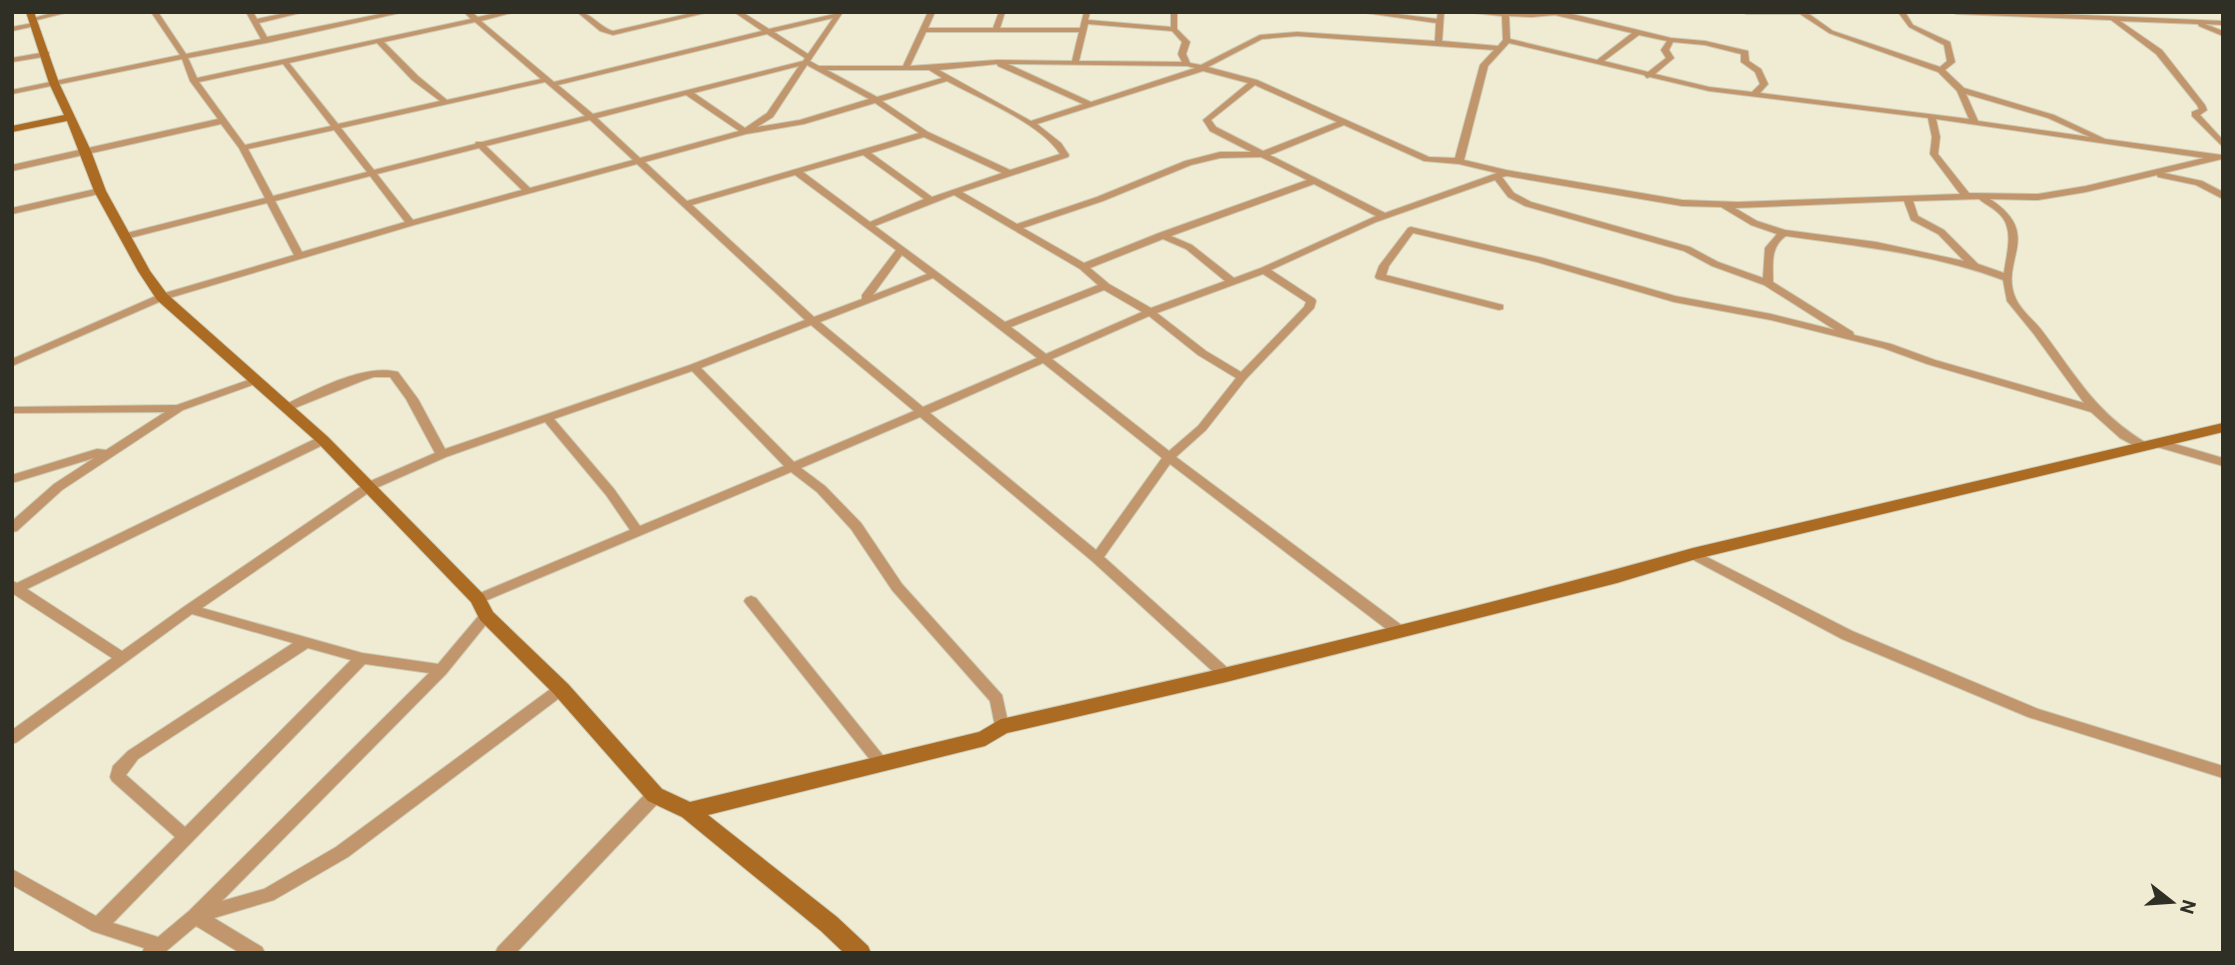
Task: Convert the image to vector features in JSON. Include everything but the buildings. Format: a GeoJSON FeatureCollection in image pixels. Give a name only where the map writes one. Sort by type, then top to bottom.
{"type":"FeatureCollection","features":[{"type":"Feature","properties":{"kind":"main road"},"geometry":{"type":"LineString","coordinates":[[32,19],[54,83],[86,151],[100,191],[162,297],[257,380],[370,486],[478,599],[486,616],[562,689],[655,795],[689,811],[829,924],[860,953]]}},
{"type":"Feature","properties":{"kind":"main road"},"geometry":{"type":"LineString","coordinates":[[12,129],[70,117]]}},
{"type":"Feature","properties":{"kind":"main road"},"geometry":{"type":"LineString","coordinates":[[689,811],[985,738],[1001,727],[1226,675],[1617,578],[1693,554],[2223,427]]}},
{"type":"Feature","properties":{"kind":"street"},"geometry":{"type":"LineString","coordinates":[[12,29],[32,19],[66,12]]}},
{"type":"Feature","properties":{"kind":"street"},"geometry":{"type":"LineString","coordinates":[[154,12],[184,56],[194,81],[243,148],[299,255]]}},
{"type":"Feature","properties":{"kind":"street"},"geometry":{"type":"LineString","coordinates":[[248,12],[266,41]]}},
{"type":"Feature","properties":{"kind":"street"},"geometry":{"type":"LineString","coordinates":[[254,22],[301,12]]}},
{"type":"Feature","properties":{"kind":"street"},"geometry":{"type":"LineString","coordinates":[[12,92],[401,12]]}},
{"type":"Feature","properties":{"kind":"street"},"geometry":{"type":"LineString","coordinates":[[194,81],[379,41],[470,16],[512,12]]}},
{"type":"Feature","properties":{"kind":"street"},"geometry":{"type":"LineString","coordinates":[[580,12],[602,30],[613,33],[706,12]]}},
{"type":"Feature","properties":{"kind":"street"},"geometry":{"type":"LineString","coordinates":[[737,12],[769,31],[817,68],[876,100],[925,134],[1011,174]]}},
{"type":"Feature","properties":{"kind":"street"},"geometry":{"type":"LineString","coordinates":[[906,67],[932,12]]}},
{"type":"Feature","properties":{"kind":"street"},"geometry":{"type":"LineString","coordinates":[[996,30],[1002,12]]}},
{"type":"Feature","properties":{"kind":"street"},"geometry":{"type":"LineString","coordinates":[[1074,62],[1087,12]]}},
{"type":"Feature","properties":{"kind":"street"},"geometry":{"type":"LineString","coordinates":[[1174,12],[1174,29],[1186,42],[1182,54],[1187,64]]}},
{"type":"Feature","properties":{"kind":"street"},"geometry":{"type":"LineString","coordinates":[[1362,12],[1441,17],[1438,43]]}},
{"type":"Feature","properties":{"kind":"street"},"geometry":{"type":"LineString","coordinates":[[1466,12],[1561,12]]}},
{"type":"Feature","properties":{"kind":"street"},"geometry":{"type":"LineString","coordinates":[[1746,12],[1826,12]]}},
{"type":"Feature","properties":{"kind":"street"},"geometry":{"type":"LineString","coordinates":[[1901,12],[1911,26],[1948,44],[1951,62],[1941,70]]}},
{"type":"Feature","properties":{"kind":"street"},"geometry":{"type":"LineString","coordinates":[[1956,12],[2223,23]]}},
{"type":"Feature","properties":{"kind":"street"},"geometry":{"type":"LineString","coordinates":[[2084,12],[2113,19],[2141,36],[2171,64],[2201,105],[2203,110],[2195,114],[2223,145]]}},
{"type":"Feature","properties":{"kind":"street"},"geometry":{"type":"LineString","coordinates":[[243,148],[528,82],[550,82],[840,13]]}},
{"type":"Feature","properties":{"kind":"street"},"geometry":{"type":"LineString","coordinates":[[745,132],[770,115],[840,13]]}},
{"type":"Feature","properties":{"kind":"street"},"geometry":{"type":"LineString","coordinates":[[1555,13],[1671,40],[1705,43],[1745,53],[1745,62],[1758,71],[1764,84],[1754,94]]}},
{"type":"Feature","properties":{"kind":"street"},"geometry":{"type":"LineString","coordinates":[[1803,13],[1832,32],[1941,70],[1961,90],[1975,124]]}},
{"type":"Feature","properties":{"kind":"street"},"geometry":{"type":"LineString","coordinates":[[1460,161],[1484,65],[1507,40],[1505,14]]}},
{"type":"Feature","properties":{"kind":"street"},"geometry":{"type":"LineString","coordinates":[[470,16],[590,116],[811,320],[1097,558],[1226,675]]}},
{"type":"Feature","properties":{"kind":"street"},"geometry":{"type":"LineString","coordinates":[[2190,22],[2223,34]]}},
{"type":"Feature","properties":{"kind":"street"},"geometry":{"type":"LineString","coordinates":[[924,30],[1083,26],[1174,29]]}},
{"type":"Feature","properties":{"kind":"street"},"geometry":{"type":"LineString","coordinates":[[1599,62],[1639,31]]}},
{"type":"Feature","properties":{"kind":"street"},"geometry":{"type":"LineString","coordinates":[[1030,124],[1200,69],[1260,37],[1277,34],[1501,48]]}},
{"type":"Feature","properties":{"kind":"street"},"geometry":{"type":"LineString","coordinates":[[1507,40],[1647,76],[1754,94],[2108,143],[2124,140],[2160,143],[2222,156]]}},
{"type":"Feature","properties":{"kind":"street"},"geometry":{"type":"LineString","coordinates":[[1647,76],[1670,58],[1665,50],[1671,40]]}},
{"type":"Feature","properties":{"kind":"street"},"geometry":{"type":"LineString","coordinates":[[379,41],[415,78],[444,101]]}},
{"type":"Feature","properties":{"kind":"street"},"geometry":{"type":"LineString","coordinates":[[12,60],[46,54]]}},
{"type":"Feature","properties":{"kind":"street"},"geometry":{"type":"LineString","coordinates":[[126,236],[808,60]]}},
{"type":"Feature","properties":{"kind":"street"},"geometry":{"type":"LineString","coordinates":[[285,62],[411,223]]}},
{"type":"Feature","properties":{"kind":"street"},"geometry":{"type":"LineString","coordinates":[[817,68],[931,68],[997,62],[1187,64],[1254,82],[1427,159],[1460,161],[1501,175],[1682,203],[1723,205],[1908,197],[2038,197],[2154,174],[2222,156]]}},
{"type":"Feature","properties":{"kind":"street"},"geometry":{"type":"LineString","coordinates":[[997,62],[1091,105]]}},
{"type":"Feature","properties":{"kind":"street"},"geometry":{"type":"LineString","coordinates":[[870,225],[931,200],[1065,155],[1062,147],[1030,124],[931,68]]}},
{"type":"Feature","properties":{"kind":"street"},"geometry":{"type":"LineString","coordinates":[[528,82],[537,70]]}},
{"type":"Feature","properties":{"kind":"street"},"geometry":{"type":"LineString","coordinates":[[12,363],[162,297],[299,255],[745,132],[801,122],[947,79]]}},
{"type":"Feature","properties":{"kind":"street"},"geometry":{"type":"LineString","coordinates":[[1254,82],[1207,120],[1213,129],[1384,216]]}},
{"type":"Feature","properties":{"kind":"street"},"geometry":{"type":"LineString","coordinates":[[1961,90],[2040,111],[2075,124],[2108,143]]}},
{"type":"Feature","properties":{"kind":"street"},"geometry":{"type":"LineString","coordinates":[[687,92],[745,132]]}},
{"type":"Feature","properties":{"kind":"street"},"geometry":{"type":"LineString","coordinates":[[1944,119],[1970,107]]}},
{"type":"Feature","properties":{"kind":"street"},"geometry":{"type":"LineString","coordinates":[[1932,118],[1936,136],[1934,154],[1966,196]]}},
{"type":"Feature","properties":{"kind":"street"},"geometry":{"type":"LineString","coordinates":[[12,168],[222,121]]}},
{"type":"Feature","properties":{"kind":"street"},"geometry":{"type":"LineString","coordinates":[[1015,228],[1100,199],[1188,163],[1220,155],[1264,154],[1341,123]]}},
{"type":"Feature","properties":{"kind":"street"},"geometry":{"type":"LineString","coordinates":[[685,204],[925,134]]}},
{"type":"Feature","properties":{"kind":"street"},"geometry":{"type":"LineString","coordinates":[[479,144],[528,191]]}},
{"type":"Feature","properties":{"kind":"street"},"geometry":{"type":"LineString","coordinates":[[863,151],[931,200]]}},
{"type":"Feature","properties":{"kind":"street"},"geometry":{"type":"LineString","coordinates":[[1475,164],[1476,183]]}},
{"type":"Feature","properties":{"kind":"street"},"geometry":{"type":"LineString","coordinates":[[795,171],[1004,326],[1169,457],[1399,631]]}},
{"type":"Feature","properties":{"kind":"street"},"geometry":{"type":"LineString","coordinates":[[2154,174],[2192,180],[2223,196]]}},
{"type":"Feature","properties":{"kind":"street"},"geometry":{"type":"LineString","coordinates":[[478,599],[636,530],[922,412],[1150,312],[1264,270],[1384,216],[1501,175]]}},
{"type":"Feature","properties":{"kind":"street"},"geometry":{"type":"LineString","coordinates":[[1501,175],[1511,195],[1528,204],[1687,249],[1715,264],[1768,284],[1856,339]]}},
{"type":"Feature","properties":{"kind":"street"},"geometry":{"type":"LineString","coordinates":[[1083,267],[1162,235],[1316,180]]}},
{"type":"Feature","properties":{"kind":"street"},"geometry":{"type":"LineString","coordinates":[[12,211],[100,191]]}},
{"type":"Feature","properties":{"kind":"street"},"geometry":{"type":"LineString","coordinates":[[956,192],[1083,267],[1105,286],[1150,312],[1202,353],[1242,377]]}},
{"type":"Feature","properties":{"kind":"street"},"geometry":{"type":"LineString","coordinates":[[1908,197],[1914,218],[1941,232],[1975,266]]}},
{"type":"Feature","properties":{"kind":"street"},"geometry":{"type":"LineString","coordinates":[[1983,198],[2006,215],[2012,235],[2007,278],[2011,299],[2062,364],[2091,409],[2116,432],[2151,445],[2223,462]]}},
{"type":"Feature","properties":{"kind":"street"},"geometry":{"type":"LineString","coordinates":[[1723,205],[1754,223],[1784,233],[1829,237],[1975,266],[2007,278]]}},
{"type":"Feature","properties":{"kind":"street"},"geometry":{"type":"LineString","coordinates":[[1499,307],[1380,277],[1384,266],[1411,230],[1540,260],[1674,299],[1771,317],[1856,339],[2091,409]]}},
{"type":"Feature","properties":{"kind":"street"},"geometry":{"type":"LineString","coordinates":[[1768,284],[1769,246],[1772,239],[1784,233]]}},
{"type":"Feature","properties":{"kind":"street"},"geometry":{"type":"LineString","coordinates":[[1162,235],[1189,247],[1233,282]]}},
{"type":"Feature","properties":{"kind":"street"},"geometry":{"type":"LineString","coordinates":[[864,300],[901,250]]}},
{"type":"Feature","properties":{"kind":"street"},"geometry":{"type":"LineString","coordinates":[[1097,558],[1169,457],[1202,428],[1242,377],[1309,308],[1311,301],[1264,270]]}},
{"type":"Feature","properties":{"kind":"street"},"geometry":{"type":"LineString","coordinates":[[12,738],[190,609],[370,486],[442,454],[694,367],[933,275]]}},
{"type":"Feature","properties":{"kind":"street"},"geometry":{"type":"LineString","coordinates":[[1004,326],[1105,286]]}},
{"type":"Feature","properties":{"kind":"street"},"geometry":{"type":"LineString","coordinates":[[694,367],[792,467],[821,489],[856,526],[897,587],[997,699],[1001,727]]}},
{"type":"Feature","properties":{"kind":"street"},"geometry":{"type":"LineString","coordinates":[[286,408],[366,376],[386,372],[394,374],[442,454]]}},
{"type":"Feature","properties":{"kind":"street"},"geometry":{"type":"LineString","coordinates":[[12,528],[58,487],[179,408],[257,380]]}},
{"type":"Feature","properties":{"kind":"street"},"geometry":{"type":"LineString","coordinates":[[12,410],[60,408],[121,412],[179,408]]}},
{"type":"Feature","properties":{"kind":"street"},"geometry":{"type":"LineString","coordinates":[[546,417],[610,492],[636,530]]}},
{"type":"Feature","properties":{"kind":"street"},"geometry":{"type":"LineString","coordinates":[[14,588],[323,440]]}},
{"type":"Feature","properties":{"kind":"street"},"geometry":{"type":"LineString","coordinates":[[12,479],[114,448]]}},
{"type":"Feature","properties":{"kind":"street"},"geometry":{"type":"LineString","coordinates":[[1693,554],[1847,635],[2022,708],[2223,772]]}},
{"type":"Feature","properties":{"kind":"street"},"geometry":{"type":"LineString","coordinates":[[14,588],[123,658]]}},
{"type":"Feature","properties":{"kind":"street"},"geometry":{"type":"LineString","coordinates":[[751,601],[880,762]]}},
{"type":"Feature","properties":{"kind":"street"},"geometry":{"type":"LineString","coordinates":[[190,609],[362,658],[441,670]]}},
{"type":"Feature","properties":{"kind":"street"},"geometry":{"type":"LineString","coordinates":[[12,876],[98,926],[155,949],[195,916],[441,670],[486,616]]}},
{"type":"Feature","properties":{"kind":"street"},"geometry":{"type":"LineString","coordinates":[[186,837],[118,778],[119,770],[133,755],[306,642]]}},
{"type":"Feature","properties":{"kind":"street"},"geometry":{"type":"LineString","coordinates":[[98,926],[362,658]]}},
{"type":"Feature","properties":{"kind":"street"},"geometry":{"type":"LineString","coordinates":[[195,916],[268,895],[342,852],[562,689]]}},
{"type":"Feature","properties":{"kind":"street"},"geometry":{"type":"LineString","coordinates":[[504,953],[655,795]]}},
{"type":"Feature","properties":{"kind":"street"},"geometry":{"type":"LineString","coordinates":[[195,916],[256,953]]}}]}
